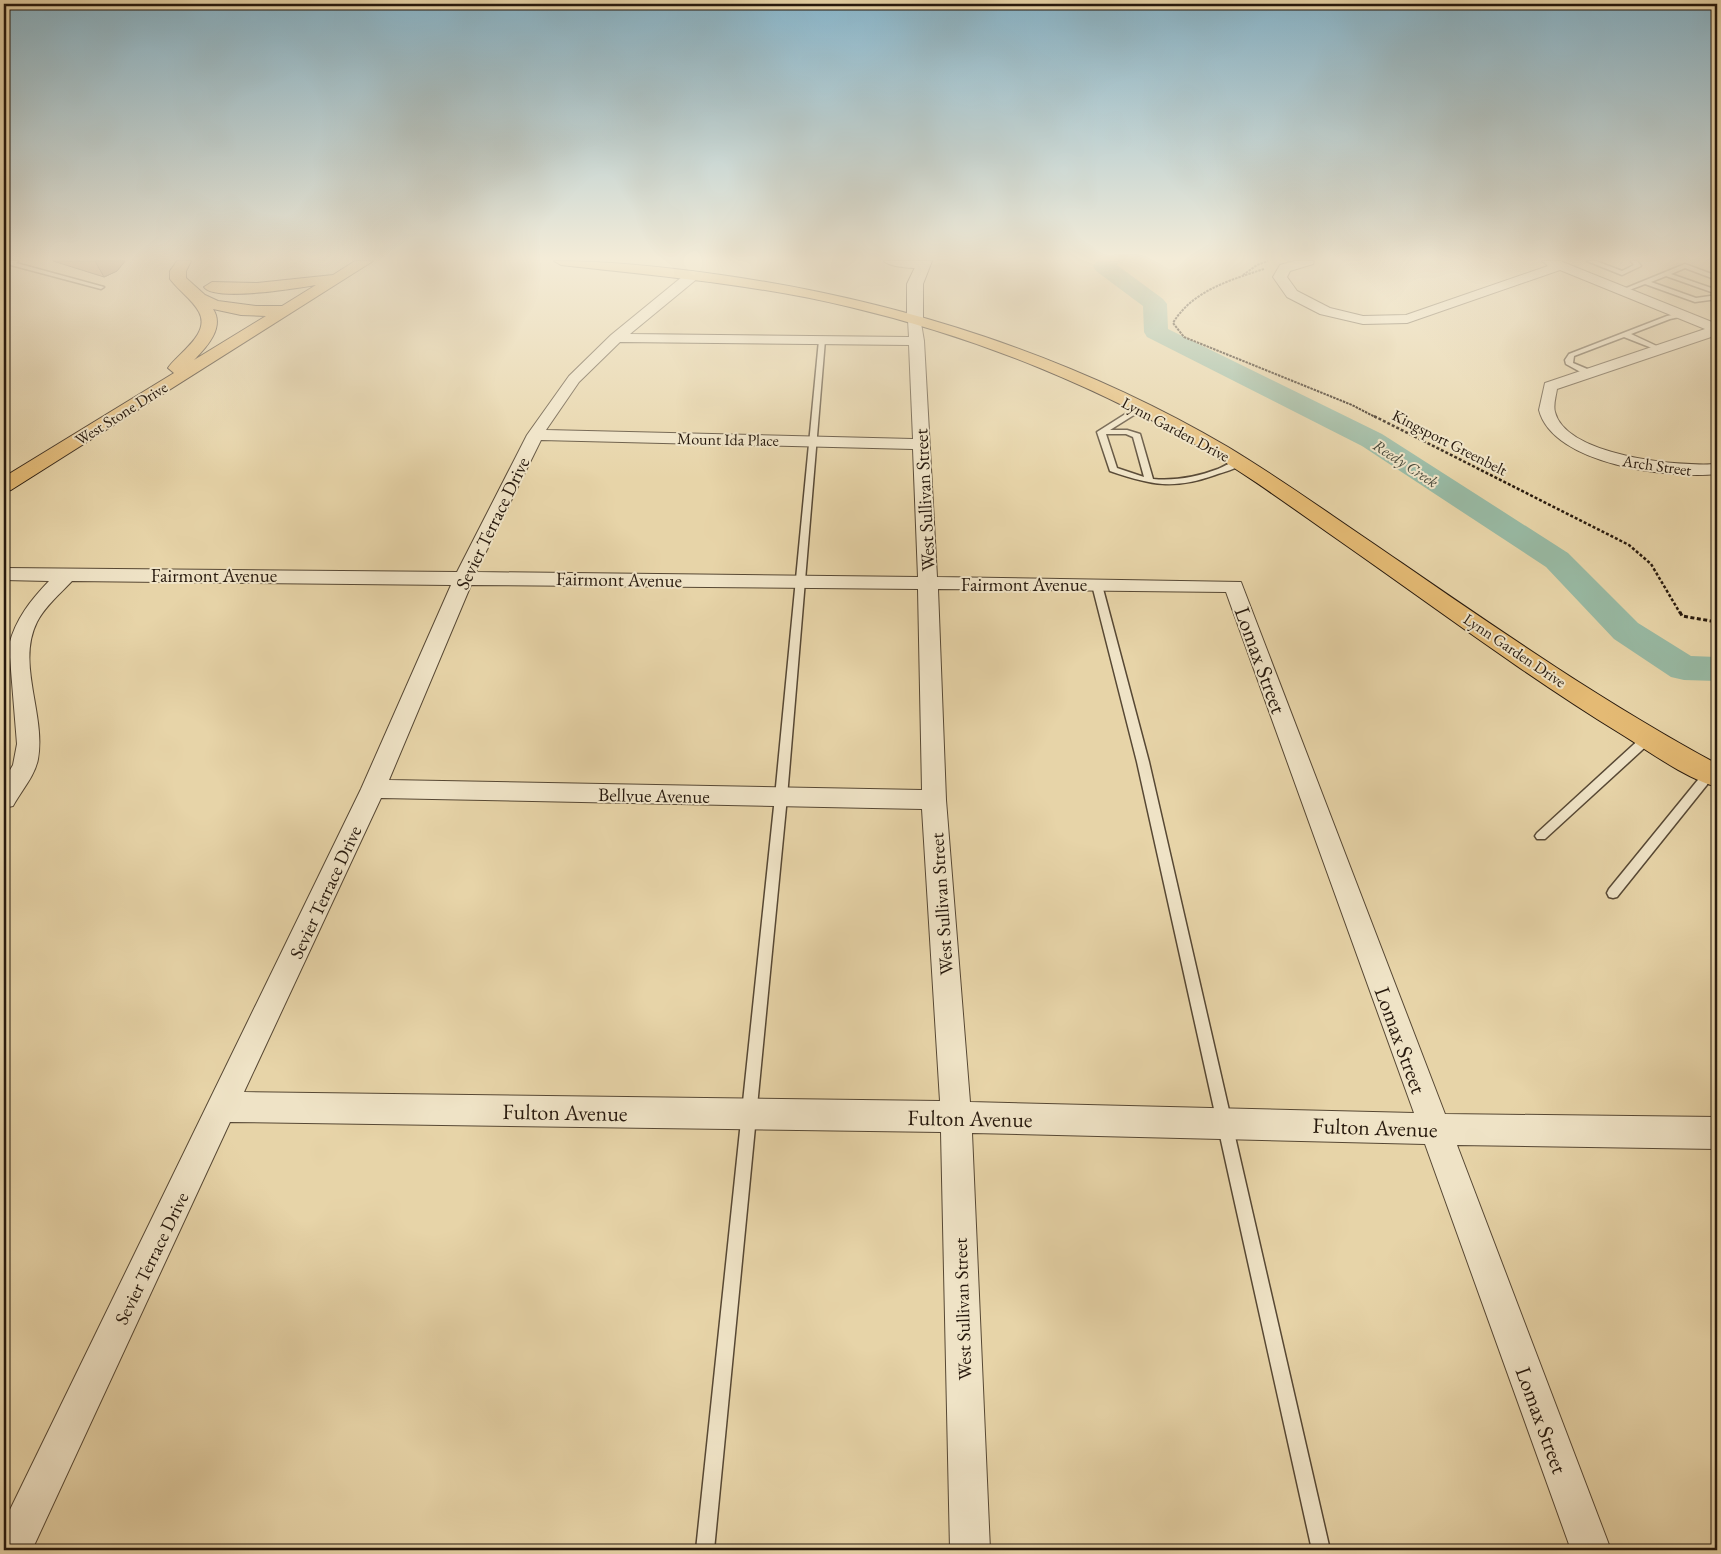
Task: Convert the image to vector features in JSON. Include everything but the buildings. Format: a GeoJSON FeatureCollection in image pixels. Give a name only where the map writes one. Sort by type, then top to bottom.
{"type":"FeatureCollection","features":[{"type":"Feature","properties":{"kind":"main road"},"geometry":{"type":"LineString","coordinates":[[134,405],[186,358],[205,334]]}},
{"type":"Feature","properties":{"kind":"main road","name":"West Stone Drive"},"geometry":{"type":"LineString","coordinates":[[4,486],[250,334]]}},
{"type":"Feature","properties":{"kind":"main road","name":"Lynn Garden Drive"},"geometry":{"type":"LineString","coordinates":[[935,334],[976,339],[1032,361],[1141,408],[1239,463],[1555,678],[1648,738],[1714,775]]}},
{"type":"Feature","properties":{"kind":"street","name":"Sevier Terrace Drive"},"geometry":{"type":"LineString","coordinates":[[11,1550],[373,789],[464,578],[535,434],[574,379],[621,334]]}},
{"type":"Feature","properties":{"kind":"street"},"geometry":{"type":"LineString","coordinates":[[616,338],[822,340],[890,334]]}},
{"type":"Feature","properties":{"kind":"street","name":"West Sullivan Street"},"geometry":{"type":"LineString","coordinates":[[916,334],[928,583],[934,800],[956,1117],[970,1550]]}},
{"type":"Feature","properties":{"kind":"street","name":"Arch Street"},"geometry":{"type":"LineString","coordinates":[[1704,334],[1550,386],[1547,412],[1554,426],[1574,443],[1622,462],[1691,470],[1717,469]]}},
{"type":"Feature","properties":{"kind":"street","name":"Mount Ida Place"},"geometry":{"type":"LineString","coordinates":[[535,434],[920,444]]}},
{"type":"Feature","properties":{"kind":"street","name":"Fairmont Avenue"},"geometry":{"type":"LineString","coordinates":[[4,574],[1234,586]]}},
{"type":"Feature","properties":{"kind":"street"},"geometry":{"type":"LineString","coordinates":[[4,799],[26,761],[30,728],[20,657],[22,632],[42,600],[66,574]]}},
{"type":"Feature","properties":{"kind":"street","name":"Lomax Street"},"geometry":{"type":"LineString","coordinates":[[1234,586],[1433,1129],[1591,1550]]}},
{"type":"Feature","properties":{"kind":"street","name":"Bellvue Avenue"},"geometry":{"type":"LineString","coordinates":[[373,789],[934,800]]}},
{"type":"Feature","properties":{"kind":"street","name":"Fulton Avenue"},"geometry":{"type":"LineString","coordinates":[[223,1107],[956,1117],[1433,1129],[1717,1133]]}},
{"type":"Feature","properties":{"kind":"lane"},"geometry":{"type":"LineString","coordinates":[[1589,373],[1570,364],[1568,360],[1571,355],[1624,334],[1659,349]]}},
{"type":"Feature","properties":{"kind":"lane"},"geometry":{"type":"LineString","coordinates":[[705,1550],[781,797],[822,340]]}},
{"type":"Feature","properties":{"kind":"lane"},"geometry":{"type":"LineString","coordinates":[[1101,432],[1141,408]]}},
{"type":"Feature","properties":{"kind":"lane"},"geometry":{"type":"LineString","coordinates":[[1101,432],[1127,432],[1136,436],[1150,481]]}},
{"type":"Feature","properties":{"kind":"lane"},"geometry":{"type":"LineString","coordinates":[[1101,432],[1113,469],[1150,481],[1173,483],[1216,473],[1239,463]]}},
{"type":"Feature","properties":{"kind":"lane"},"geometry":{"type":"LineString","coordinates":[[1097,584],[1143,762],[1321,1550]]}},
{"type":"Feature","properties":{"kind":"lane"},"geometry":{"type":"LineString","coordinates":[[1541,836],[1648,738]]}},
{"type":"Feature","properties":{"kind":"lane"},"geometry":{"type":"LineString","coordinates":[[1613,893],[1714,775]]}},
{"type":"Feature","properties":{"kind":"path","name":"Kingsport Greenbelt"},"geometry":{"type":"LineString","coordinates":[[1181,334],[1184,337],[1352,404],[1465,464],[1607,533],[1629,545],[1651,564],[1682,616],[1717,622]]}},
{"type":"Feature","properties":{"kind":"waterway","name":"Reedy Creek"},"geometry":{"type":"LineString","coordinates":[[1159,334],[1372,440],[1557,560],[1626,631],[1684,668],[1717,669]]}}]}
